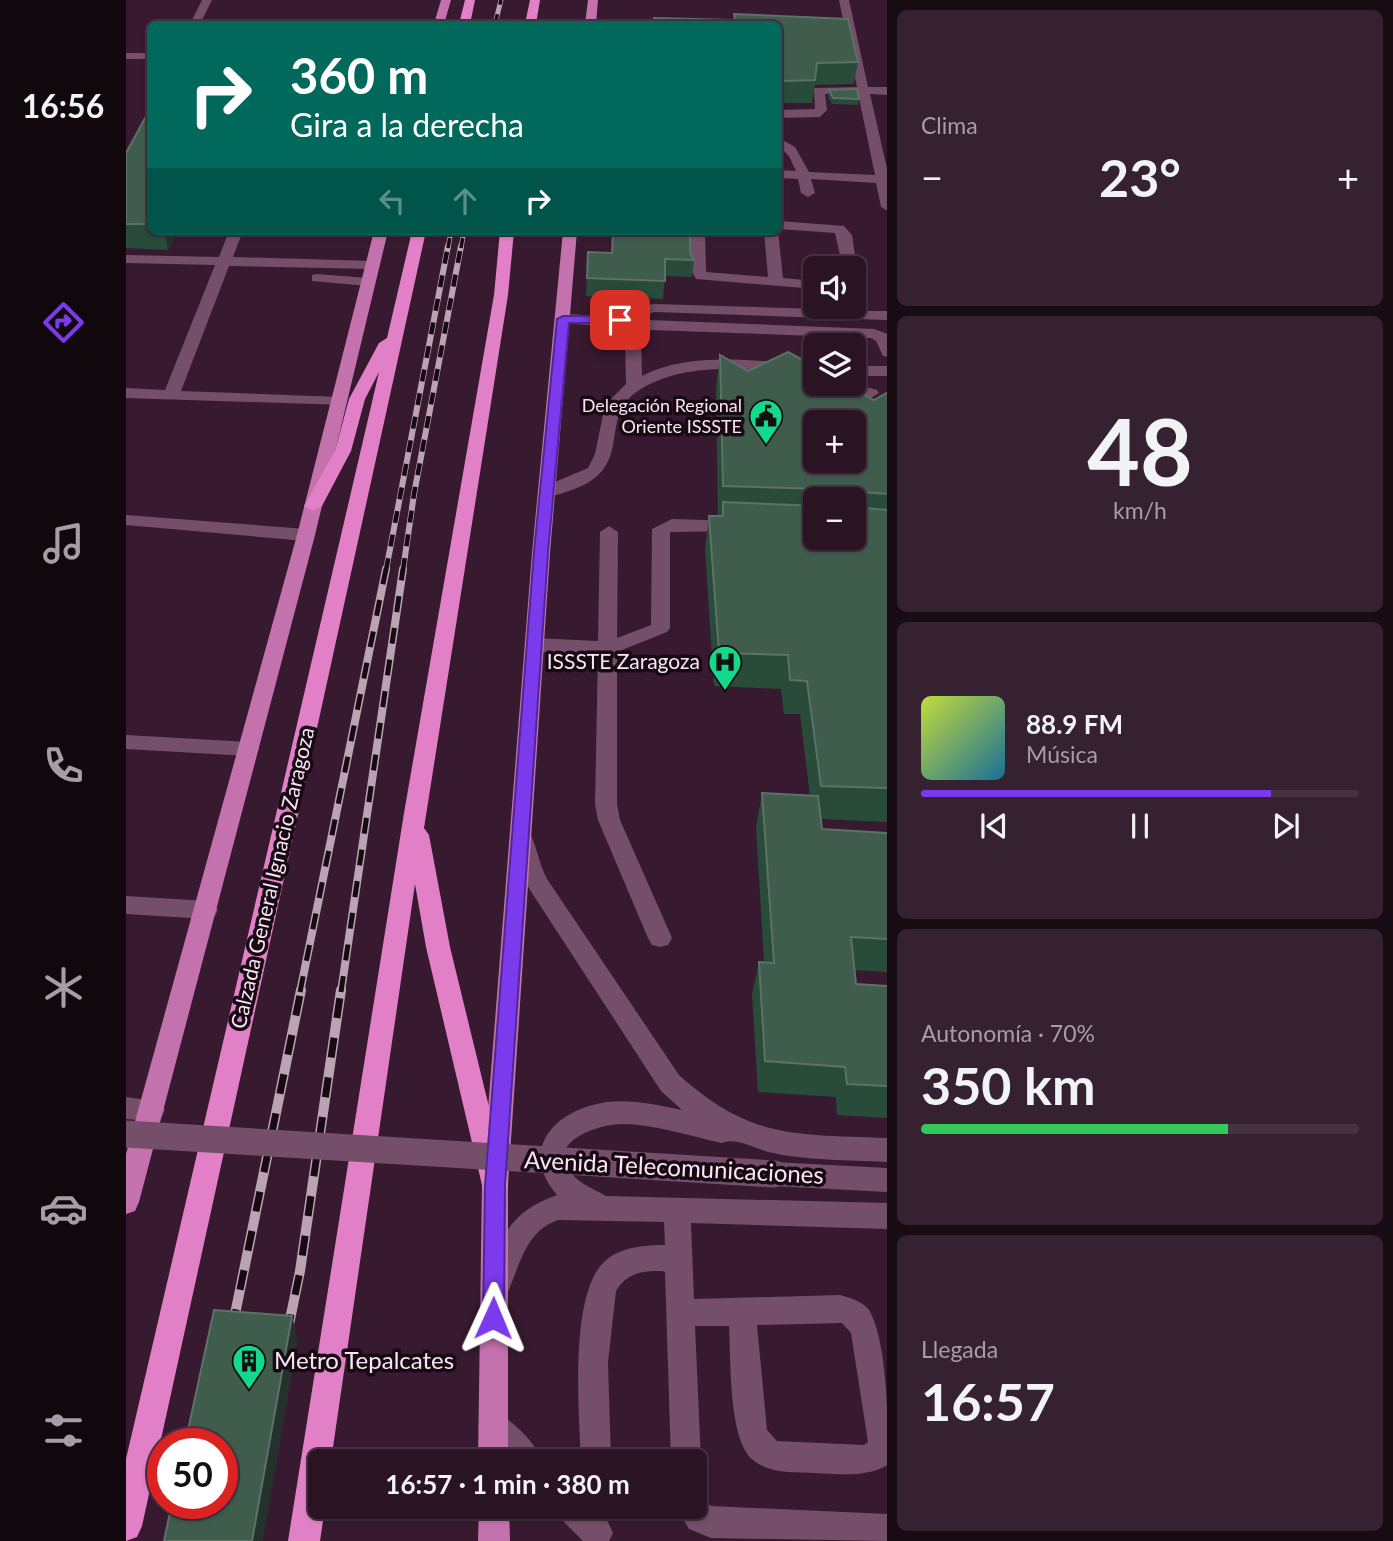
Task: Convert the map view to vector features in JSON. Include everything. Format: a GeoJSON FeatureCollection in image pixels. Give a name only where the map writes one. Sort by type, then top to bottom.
{"type":"FeatureCollection","features":[{"type":"Feature","properties":{"kind":"highway"},"geometry":{"type":"LineString","coordinates":[[466,21],[470,0]]}},
{"type":"Feature","properties":{"kind":"highway"},"geometry":{"type":"LineString","coordinates":[[531,21],[534,0]]}},
{"type":"Feature","properties":{"kind":"highway","name":"Calzada General Ignacio Zaragoza"},"geometry":{"type":"LineString","coordinates":[[126,1526],[418,235]]}},
{"type":"Feature","properties":{"kind":"highway"},"geometry":{"type":"LineString","coordinates":[[304,1541],[415,813],[483,413],[506,235]]}},
{"type":"Feature","properties":{"kind":"highway"},"geometry":{"type":"LineString","coordinates":[[313,506],[343,451],[357,399],[401,317]]}},
{"type":"Feature","properties":{"kind":"highway"},"geometry":{"type":"LineString","coordinates":[[415,813],[438,947],[495,1185]]}},
{"type":"Feature","properties":{"kind":"main road"},"geometry":{"type":"LineString","coordinates":[[440,21],[446,0]]}},
{"type":"Feature","properties":{"kind":"main road"},"geometry":{"type":"LineString","coordinates":[[591,21],[593,0]]}},
{"type":"Feature","properties":{"kind":"main road"},"geometry":{"type":"LineString","coordinates":[[126,1202],[130,1172],[152,1110],[306,536],[380,235]]}},
{"type":"Feature","properties":{"kind":"main road"},"geometry":{"type":"LineString","coordinates":[[493,1449],[495,1185],[534,645],[570,235]]}},
{"type":"Feature","properties":{"kind":"main road"},"geometry":{"type":"LineString","coordinates":[[494,1519],[494,1541]]}},
{"type":"Feature","properties":{"kind":"street"},"geometry":{"type":"LineString","coordinates":[[196,21],[207,0]]}},
{"type":"Feature","properties":{"kind":"street"},"geometry":{"type":"LineString","coordinates":[[844,0],[858,90],[887,207]]}},
{"type":"Feature","properties":{"kind":"street"},"geometry":{"type":"LineString","coordinates":[[126,56],[147,57]]}},
{"type":"Feature","properties":{"kind":"street"},"geometry":{"type":"LineString","coordinates":[[782,114],[816,114],[821,110],[818,91],[887,91]]}},
{"type":"Feature","properties":{"kind":"street"},"geometry":{"type":"LineString","coordinates":[[782,143],[789,146],[804,175],[808,193]]}},
{"type":"Feature","properties":{"kind":"street"},"geometry":{"type":"LineString","coordinates":[[782,174],[882,180]]}},
{"type":"Feature","properties":{"kind":"street"},"geometry":{"type":"LineString","coordinates":[[782,225],[839,229],[845,235],[848,256]]}},
{"type":"Feature","properties":{"kind":"street"},"geometry":{"type":"LineString","coordinates":[[171,395],[235,235]]}},
{"type":"Feature","properties":{"kind":"street"},"geometry":{"type":"LineString","coordinates":[[698,235],[698,270],[701,276],[803,284]]}},
{"type":"Feature","properties":{"kind":"street"},"geometry":{"type":"LineString","coordinates":[[771,235],[776,283]]}},
{"type":"Feature","properties":{"kind":"street"},"geometry":{"type":"LineString","coordinates":[[126,259],[222,269]]}},
{"type":"Feature","properties":{"kind":"street"},"geometry":{"type":"LineString","coordinates":[[126,271],[222,269],[370,273]]}},
{"type":"Feature","properties":{"kind":"street"},"geometry":{"type":"LineString","coordinates":[[563,319],[614,322],[640,310],[654,308],[803,313]]}},
{"type":"Feature","properties":{"kind":"street"},"geometry":{"type":"LineString","coordinates":[[866,315],[887,316]]}},
{"type":"Feature","properties":{"kind":"street"},"geometry":{"type":"LineString","coordinates":[[634,387],[633,333],[648,326],[874,334],[883,338],[887,353]]}},
{"type":"Feature","properties":{"kind":"street"},"geometry":{"type":"LineString","coordinates":[[547,492],[573,485],[593,474],[602,465],[612,405],[634,387],[663,373],[690,367],[803,371]]}},
{"type":"Feature","properties":{"kind":"street"},"geometry":{"type":"LineString","coordinates":[[866,371],[887,372]]}},
{"type":"Feature","properties":{"kind":"street"},"geometry":{"type":"LineString","coordinates":[[866,392],[871,393]]}},
{"type":"Feature","properties":{"kind":"street"},"geometry":{"type":"LineString","coordinates":[[126,393],[339,402]]}},
{"type":"Feature","properties":{"kind":"street"},"geometry":{"type":"LineString","coordinates":[[126,520],[306,536]]}},
{"type":"Feature","properties":{"kind":"street"},"geometry":{"type":"LineString","coordinates":[[534,645],[610,648],[660,628],[661,529],[671,524],[753,527]]}},
{"type":"Feature","properties":{"kind":"street"},"geometry":{"type":"LineString","coordinates":[[609,532],[607,812],[660,938]]}},
{"type":"Feature","properties":{"kind":"street"},"geometry":{"type":"LineString","coordinates":[[126,742],[249,748]]}},
{"type":"Feature","properties":{"kind":"street","name":"Avenida Telecomunicaciones"},"geometry":{"type":"LineString","coordinates":[[522,836],[527,862],[538,884],[670,1083],[707,1116],[748,1136],[786,1145],[887,1150]]}},
{"type":"Feature","properties":{"kind":"street"},"geometry":{"type":"LineString","coordinates":[[126,905],[207,910]]}},
{"type":"Feature","properties":{"kind":"street"},"geometry":{"type":"LineString","coordinates":[[126,1108],[152,1110]]}},
{"type":"Feature","properties":{"kind":"street"},"geometry":{"type":"LineString","coordinates":[[598,1206],[567,1188],[554,1167],[552,1148],[577,1122],[604,1114],[632,1114],[748,1136]]}},
{"type":"Feature","properties":{"kind":"street","name":"Avenida Telecomunicaciones"},"geometry":{"type":"LineString","coordinates":[[126,1134],[887,1180]]}},
{"type":"Feature","properties":{"kind":"street","name":"Avenida Telecomunicaciones"},"geometry":{"type":"LineString","coordinates":[[494,1291],[514,1241],[530,1218],[558,1207],[677,1208],[887,1216]]}},
{"type":"Feature","properties":{"kind":"street"},"geometry":{"type":"LineString","coordinates":[[677,1208],[686,1449]]}},
{"type":"Feature","properties":{"kind":"street"},"geometry":{"type":"LineString","coordinates":[[596,1449],[595,1318],[600,1294],[612,1273],[633,1260],[679,1259]]}},
{"type":"Feature","properties":{"kind":"street"},"geometry":{"type":"LineString","coordinates":[[681,1313],[839,1309],[860,1319],[884,1436],[883,1448],[876,1457],[864,1460],[776,1456],[765,1452],[756,1443],[752,1432],[742,1312]]}},
{"type":"Feature","properties":{"kind":"street"},"geometry":{"type":"LineString","coordinates":[[492,1426],[515,1449]]}},
{"type":"Feature","properties":{"kind":"street"},"geometry":{"type":"LineString","coordinates":[[703,1519],[712,1522],[887,1530]]}},
{"type":"Feature","properties":{"kind":"building"},"geometry":{"type":"Polygon","coordinates":[[[734,14],[848,19],[858,62],[817,63],[815,80],[782,81],[782,21],[654,21],[654,18],[735,20],[734,14]]]}},
{"type":"Feature","properties":{"kind":"building"},"geometry":{"type":"Polygon","coordinates":[[[857,89],[859,99],[833,98],[829,90],[857,89]]]}},
{"type":"Feature","properties":{"kind":"building"},"geometry":{"type":"Polygon","coordinates":[[[147,114],[147,224],[126,224],[126,153],[147,114]]]}},
{"type":"Feature","properties":{"kind":"building"},"geometry":{"type":"Polygon","coordinates":[[[613,235],[690,235],[690,253],[694,260],[665,259],[665,281],[587,278],[588,252],[612,253],[613,235]]]}},
{"type":"Feature","properties":{"kind":"building"},"geometry":{"type":"Polygon","coordinates":[[[788,352],[803,360],[803,396],[866,395],[874,400],[887,393],[887,494],[866,492],[866,487],[723,486],[720,355],[748,371],[788,352]]]}},
{"type":"Feature","properties":{"kind":"building"},"geometry":{"type":"Polygon","coordinates":[[[723,502],[803,505],[803,550],[866,550],[866,508],[887,510],[887,788],[821,786],[807,681],[790,680],[788,655],[719,653],[709,516],[723,516],[723,502]]]}},
{"type":"Feature","properties":{"kind":"building"},"geometry":{"type":"Polygon","coordinates":[[[762,793],[818,796],[822,829],[887,833],[887,939],[851,937],[856,984],[887,986],[887,1086],[847,1084],[845,1067],[765,1061],[759,962],[774,963],[762,793]]]}},
{"type":"Feature","properties":{"kind":"building","name":"Metro Tepalcates"},"geometry":{"type":"Polygon","coordinates":[[[214,1310],[292,1316],[252,1541],[164,1541],[169,1519],[238,1519],[238,1428],[188,1428],[214,1310]]]}},
{"type":"Feature","properties":{"kind":"railway"},"geometry":{"type":"LineString","coordinates":[[496,21],[501,0]]}},
{"type":"Feature","properties":{"kind":"railway"},"geometry":{"type":"LineString","coordinates":[[448,248],[450,235]]}},
{"type":"Feature","properties":{"kind":"railway"},"geometry":{"type":"LineString","coordinates":[[461,248],[463,235]]}},
{"type":"Feature","properties":{"kind":"railway"},"geometry":{"type":"LineString","coordinates":[[386,570],[448,246]]}},
{"type":"Feature","properties":{"kind":"railway"},"geometry":{"type":"LineString","coordinates":[[403,570],[414,494],[461,246]]}},
{"type":"Feature","properties":{"kind":"railway"},"geometry":{"type":"LineString","coordinates":[[300,992],[386,569]]}},
{"type":"Feature","properties":{"kind":"railway"},"geometry":{"type":"LineString","coordinates":[[341,992],[403,569]]}},
{"type":"Feature","properties":{"kind":"railway"},"geometry":{"type":"LineString","coordinates":[[232,1329],[301,990]]}},
{"type":"Feature","properties":{"kind":"railway"},"geometry":{"type":"LineString","coordinates":[[287,1334],[300,1271],[341,990]]}},
{"type":"Feature","properties":{"kind":"place","name":"Delegación Regional Oriente ISSSTE"},"geometry":{"type":"Point","coordinates":[766,446]}},
{"type":"Feature","properties":{"kind":"place","name":"ISSSTE Zaragoza"},"geometry":{"type":"Point","coordinates":[725,692]}},
{"type":"Feature","properties":{"kind":"place","name":"Metro Tepalcates"},"geometry":{"type":"Point","coordinates":[249,1391]}},
{"type":"Feature","properties":{"kind":"route"},"geometry":{"type":"LineString","coordinates":[[493,1318],[495,1185],[541,552],[563,319],[609,322],[620,320]]}}]}
